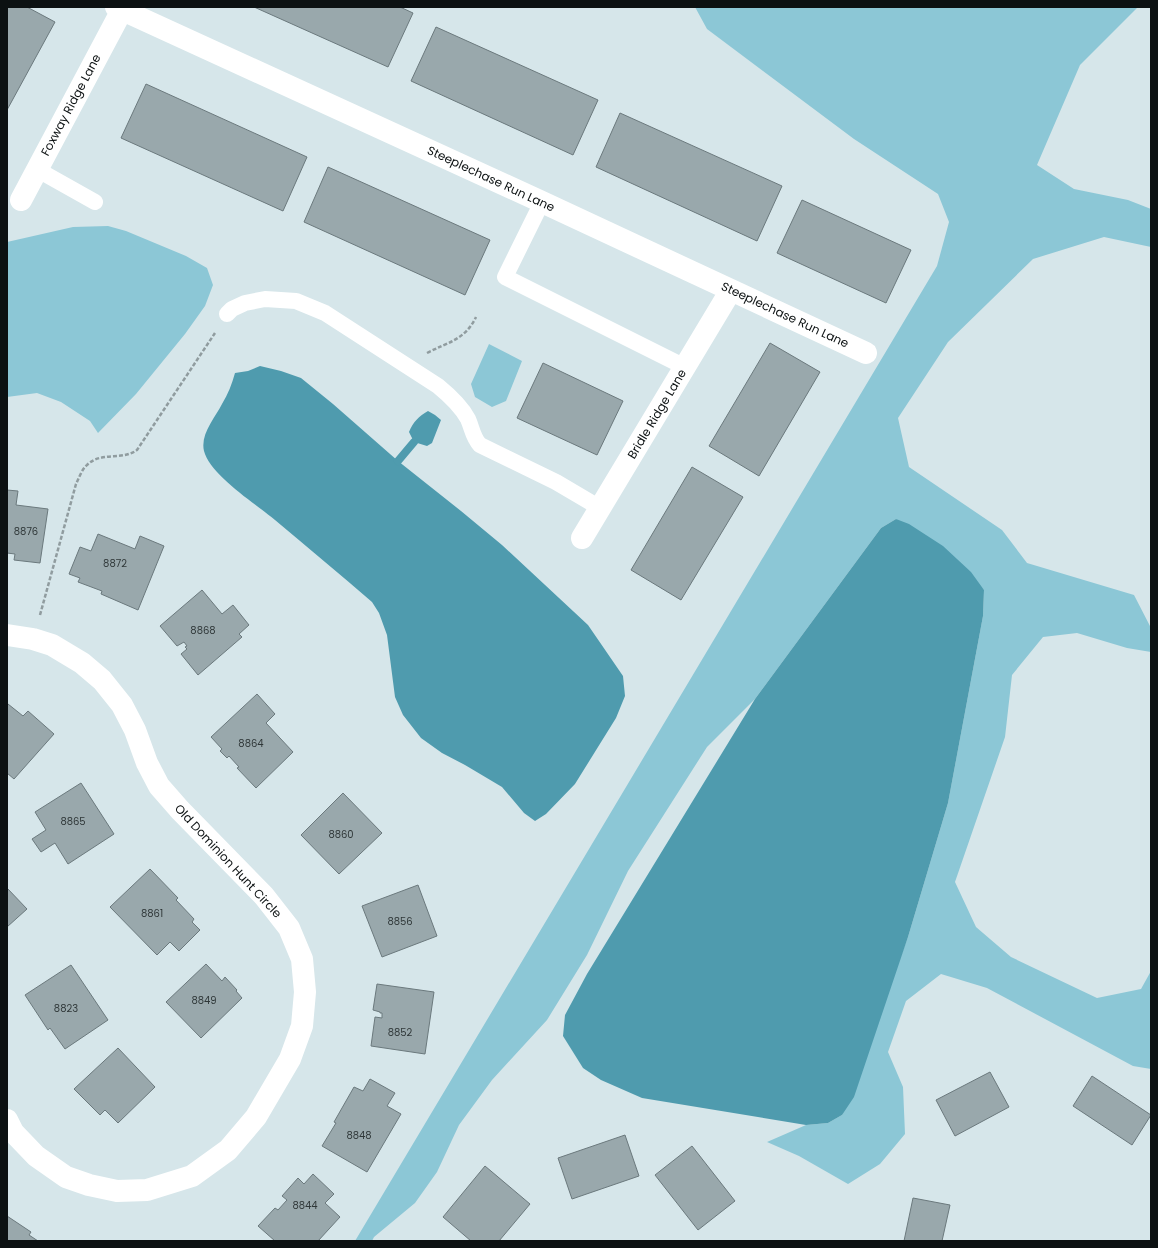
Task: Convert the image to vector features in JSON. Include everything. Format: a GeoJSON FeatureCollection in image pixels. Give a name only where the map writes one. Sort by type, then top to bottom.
{"type":"FeatureCollection","features":[{"type":"Feature","properties":{"kind":"street","name":"Foxway Ridge Lane"},"geometry":{"type":"LineString","coordinates":[[22,200],[119,8]]}},
{"type":"Feature","properties":{"kind":"street","name":"Steeplechase Run Lane"},"geometry":{"type":"LineString","coordinates":[[119,8],[542,202],[866,353]]}},
{"type":"Feature","properties":{"kind":"street","name":"Bridle Ridge Lane"},"geometry":{"type":"LineString","coordinates":[[582,538],[731,290]]}},
{"type":"Feature","properties":{"kind":"street","name":"Old Dominion Hunt Circle"},"geometry":{"type":"LineString","coordinates":[[7,635],[33,639],[52,646],[82,664],[102,680],[122,705],[147,763],[159,786],[180,810],[264,896],[289,928],[302,959],[305,992],[302,1026],[290,1059],[256,1117],[228,1150],[192,1176],[147,1190],[117,1191],[89,1186],[66,1177],[36,1156],[13,1132],[7,1120]]}},
{"type":"Feature","properties":{"kind":"lane"},"geometry":{"type":"LineString","coordinates":[[38,170],[95,202]]}},
{"type":"Feature","properties":{"kind":"lane"},"geometry":{"type":"LineString","coordinates":[[542,202],[505,277],[685,367]]}},
{"type":"Feature","properties":{"kind":"lane"},"geometry":{"type":"LineString","coordinates":[[228,314],[232,309],[245,303],[264,299],[296,301],[325,313],[438,386],[452,398],[467,418],[476,441],[480,445],[556,482],[600,508]]}},
{"type":"Feature","properties":{"kind":"path"},"geometry":{"type":"LineString","coordinates":[[33,639],[76,484],[81,474],[87,465],[96,459],[132,454],[137,450],[228,314]]}},
{"type":"Feature","properties":{"kind":"path"},"geometry":{"type":"LineString","coordinates":[[405,366],[425,354],[463,336],[472,326],[476,317]]}},
{"type":"Feature","properties":{"kind":"shaded area"},"geometry":{"type":"Polygon","coordinates":[[[695,7],[1138,7],[1080,65],[1037,165],[1074,189],[1128,200],[1151,209],[1151,247],[1104,237],[1033,259],[948,342],[898,418],[909,467],[1002,530],[1027,563],[1134,595],[1151,628],[1151,652],[1127,648],[1077,633],[1043,637],[1012,675],[1005,737],[955,882],[976,927],[1011,957],[1097,998],[1141,989],[1151,971],[1151,1069],[1133,1066],[987,988],[941,974],[906,1001],[888,1052],[903,1087],[905,1134],[880,1164],[848,1184],[799,1156],[767,1142],[806,1125],[828,1123],[842,1115],[908,937],[948,803],[983,616],[984,590],[896,519],[881,528],[755,699],[707,747],[628,871],[587,955],[547,1020],[492,1080],[459,1125],[437,1172],[415,1203],[374,1237],[372,1241],[355,1241],[937,266],[949,222],[938,194],[854,139],[707,29],[695,7]]]}},
{"type":"Feature","properties":{"kind":"shaded area"},"geometry":{"type":"Polygon","coordinates":[[[108,226],[126,231],[186,256],[207,268],[213,285],[205,306],[185,334],[136,394],[98,433],[90,421],[61,402],[37,393],[7,397],[7,242],[73,227],[108,226]]]}},
{"type":"Feature","properties":{"kind":"shaded area"},"geometry":{"type":"Polygon","coordinates":[[[489,344],[522,361],[506,401],[492,407],[475,397],[471,384],[489,344]]]}},
{"type":"Feature","properties":{"kind":"shaded area"},"geometry":{"type":"Polygon","coordinates":[[[260,366],[301,378],[398,461],[502,545],[588,625],[623,676],[625,696],[616,718],[575,784],[546,814],[535,821],[524,813],[502,787],[442,753],[421,738],[403,715],[395,697],[387,635],[379,613],[372,602],[224,479],[208,460],[204,451],[204,438],[209,426],[228,393],[235,373],[248,371],[260,366]]]}},
{"type":"Feature","properties":{"kind":"shaded area"},"geometry":{"type":"Polygon","coordinates":[[[428,411],[441,420],[432,443],[427,446],[414,442],[409,432],[412,425],[428,411]]]}},
{"type":"Feature","properties":{"kind":"shaded area"},"geometry":{"type":"Polygon","coordinates":[[[896,519],[909,524],[943,546],[971,572],[984,590],[983,616],[948,803],[908,937],[854,1097],[842,1115],[828,1123],[806,1125],[642,1098],[601,1080],[583,1068],[563,1036],[565,1015],[587,974],[755,699],[881,528],[896,519]]]}},
{"type":"Feature","properties":{"kind":"building"},"geometry":{"type":"Polygon","coordinates":[[[7,7],[27,7],[55,22],[7,110],[7,7]]]}},
{"type":"Feature","properties":{"kind":"building"},"geometry":{"type":"Polygon","coordinates":[[[254,7],[400,7],[413,13],[388,67],[254,7]]]}},
{"type":"Feature","properties":{"kind":"building"},"geometry":{"type":"Polygon","coordinates":[[[436,27],[598,100],[573,155],[411,81],[436,27]]]}},
{"type":"Feature","properties":{"kind":"building"},"geometry":{"type":"Polygon","coordinates":[[[146,84],[307,157],[283,211],[121,138],[146,84]]]}},
{"type":"Feature","properties":{"kind":"building"},"geometry":{"type":"Polygon","coordinates":[[[620,113],[782,186],[757,241],[596,167],[620,113]]]}},
{"type":"Feature","properties":{"kind":"building"},"geometry":{"type":"Polygon","coordinates":[[[328,167],[490,240],[465,295],[304,222],[328,167]]]}},
{"type":"Feature","properties":{"kind":"building"},"geometry":{"type":"Polygon","coordinates":[[[802,200],[911,250],[886,303],[777,253],[802,200]]]}},
{"type":"Feature","properties":{"kind":"building"},"geometry":{"type":"Polygon","coordinates":[[[770,343],[820,372],[759,476],[709,446],[770,343]]]}},
{"type":"Feature","properties":{"kind":"building"},"geometry":{"type":"Polygon","coordinates":[[[543,363],[623,401],[597,455],[517,418],[543,363]]]}},
{"type":"Feature","properties":{"kind":"building"},"geometry":{"type":"Polygon","coordinates":[[[692,467],[743,497],[681,600],[631,570],[692,467]]]}},
{"type":"Feature","properties":{"kind":"building"},"geometry":{"type":"Polygon","coordinates":[[[7,490],[18,491],[16,505],[48,509],[40,563],[14,560],[15,554],[7,553],[7,490]]]}},
{"type":"Feature","properties":{"kind":"building"},"geometry":{"type":"Polygon","coordinates":[[[98,534],[135,549],[140,536],[164,546],[138,610],[101,594],[102,591],[78,582],[80,578],[69,574],[80,547],[91,551],[98,534]]]}},
{"type":"Feature","properties":{"kind":"building"},"geometry":{"type":"Polygon","coordinates":[[[202,590],[222,614],[233,605],[249,625],[239,634],[242,637],[198,675],[181,654],[187,649],[184,642],[177,646],[160,626],[202,590]]]}},
{"type":"Feature","properties":{"kind":"building"},"geometry":{"type":"Polygon","coordinates":[[[257,694],[275,714],[266,723],[293,752],[256,788],[237,768],[239,767],[229,756],[227,758],[220,751],[222,749],[211,737],[257,694]]]}},
{"type":"Feature","properties":{"kind":"building"},"geometry":{"type":"Polygon","coordinates":[[[8,704],[23,716],[28,711],[54,734],[14,779],[7,773],[8,704]]]}},
{"type":"Feature","properties":{"kind":"building"},"geometry":{"type":"Polygon","coordinates":[[[81,783],[114,834],[68,864],[55,843],[41,852],[32,839],[46,830],[35,812],[81,783]]]}},
{"type":"Feature","properties":{"kind":"building"},"geometry":{"type":"Polygon","coordinates":[[[343,793],[382,833],[339,874],[301,835],[343,793]]]}},
{"type":"Feature","properties":{"kind":"building"},"geometry":{"type":"Polygon","coordinates":[[[150,869],[178,898],[176,900],[194,919],[192,922],[200,930],[179,951],[170,942],[157,955],[110,907],[150,869]]]}},
{"type":"Feature","properties":{"kind":"building"},"geometry":{"type":"Polygon","coordinates":[[[418,885],[437,936],[382,957],[362,906],[418,885]]]}},
{"type":"Feature","properties":{"kind":"building"},"geometry":{"type":"Polygon","coordinates":[[[7,888],[27,909],[7,927],[7,888]]]}},
{"type":"Feature","properties":{"kind":"building"},"geometry":{"type":"Polygon","coordinates":[[[206,964],[222,981],[225,977],[242,998],[201,1038],[166,1002],[206,964]]]}},
{"type":"Feature","properties":{"kind":"building"},"geometry":{"type":"Polygon","coordinates":[[[71,965],[108,1020],[65,1049],[50,1028],[48,1030],[25,995],[71,965]]]}},
{"type":"Feature","properties":{"kind":"building"},"geometry":{"type":"Polygon","coordinates":[[[377,984],[434,992],[425,1054],[371,1046],[375,1017],[382,1018],[382,1013],[373,1010],[377,984]]]}},
{"type":"Feature","properties":{"kind":"building"},"geometry":{"type":"Polygon","coordinates":[[[118,1048],[155,1087],[118,1123],[105,1110],[100,1115],[74,1089],[118,1048]]]}},
{"type":"Feature","properties":{"kind":"building"},"geometry":{"type":"Polygon","coordinates":[[[990,1072],[1009,1107],[955,1136],[936,1100],[990,1072]]]}},
{"type":"Feature","properties":{"kind":"building"},"geometry":{"type":"Polygon","coordinates":[[[1092,1076],[1151,1115],[1132,1145],[1073,1106],[1092,1076]]]}},
{"type":"Feature","properties":{"kind":"building"},"geometry":{"type":"Polygon","coordinates":[[[370,1079],[395,1093],[387,1106],[401,1114],[367,1172],[322,1146],[336,1123],[334,1122],[354,1087],[363,1091],[370,1079]]]}},
{"type":"Feature","properties":{"kind":"building"},"geometry":{"type":"Polygon","coordinates":[[[625,1135],[639,1176],[572,1199],[558,1158],[625,1135]]]}},
{"type":"Feature","properties":{"kind":"building"},"geometry":{"type":"Polygon","coordinates":[[[692,1146],[735,1201],[698,1230],[655,1175],[692,1146]]]}},
{"type":"Feature","properties":{"kind":"building"},"geometry":{"type":"Polygon","coordinates":[[[485,1166],[530,1204],[499,1241],[471,1241],[443,1217],[485,1166]]]}},
{"type":"Feature","properties":{"kind":"building"},"geometry":{"type":"Polygon","coordinates":[[[313,1174],[334,1194],[325,1203],[340,1217],[318,1241],[275,1241],[258,1226],[275,1208],[278,1210],[287,1200],[282,1196],[298,1178],[304,1184],[313,1174]]]}},
{"type":"Feature","properties":{"kind":"building"},"geometry":{"type":"Polygon","coordinates":[[[913,1198],[950,1205],[942,1241],[904,1241],[913,1198]]]}},
{"type":"Feature","properties":{"kind":"building"},"geometry":{"type":"Polygon","coordinates":[[[7,1216],[31,1232],[29,1235],[38,1241],[7,1241],[7,1216]]]}},
{"type":"Feature","properties":{"kind":"waterway"},"geometry":{"type":"LineString","coordinates":[[398,461],[414,442]]}}]}
